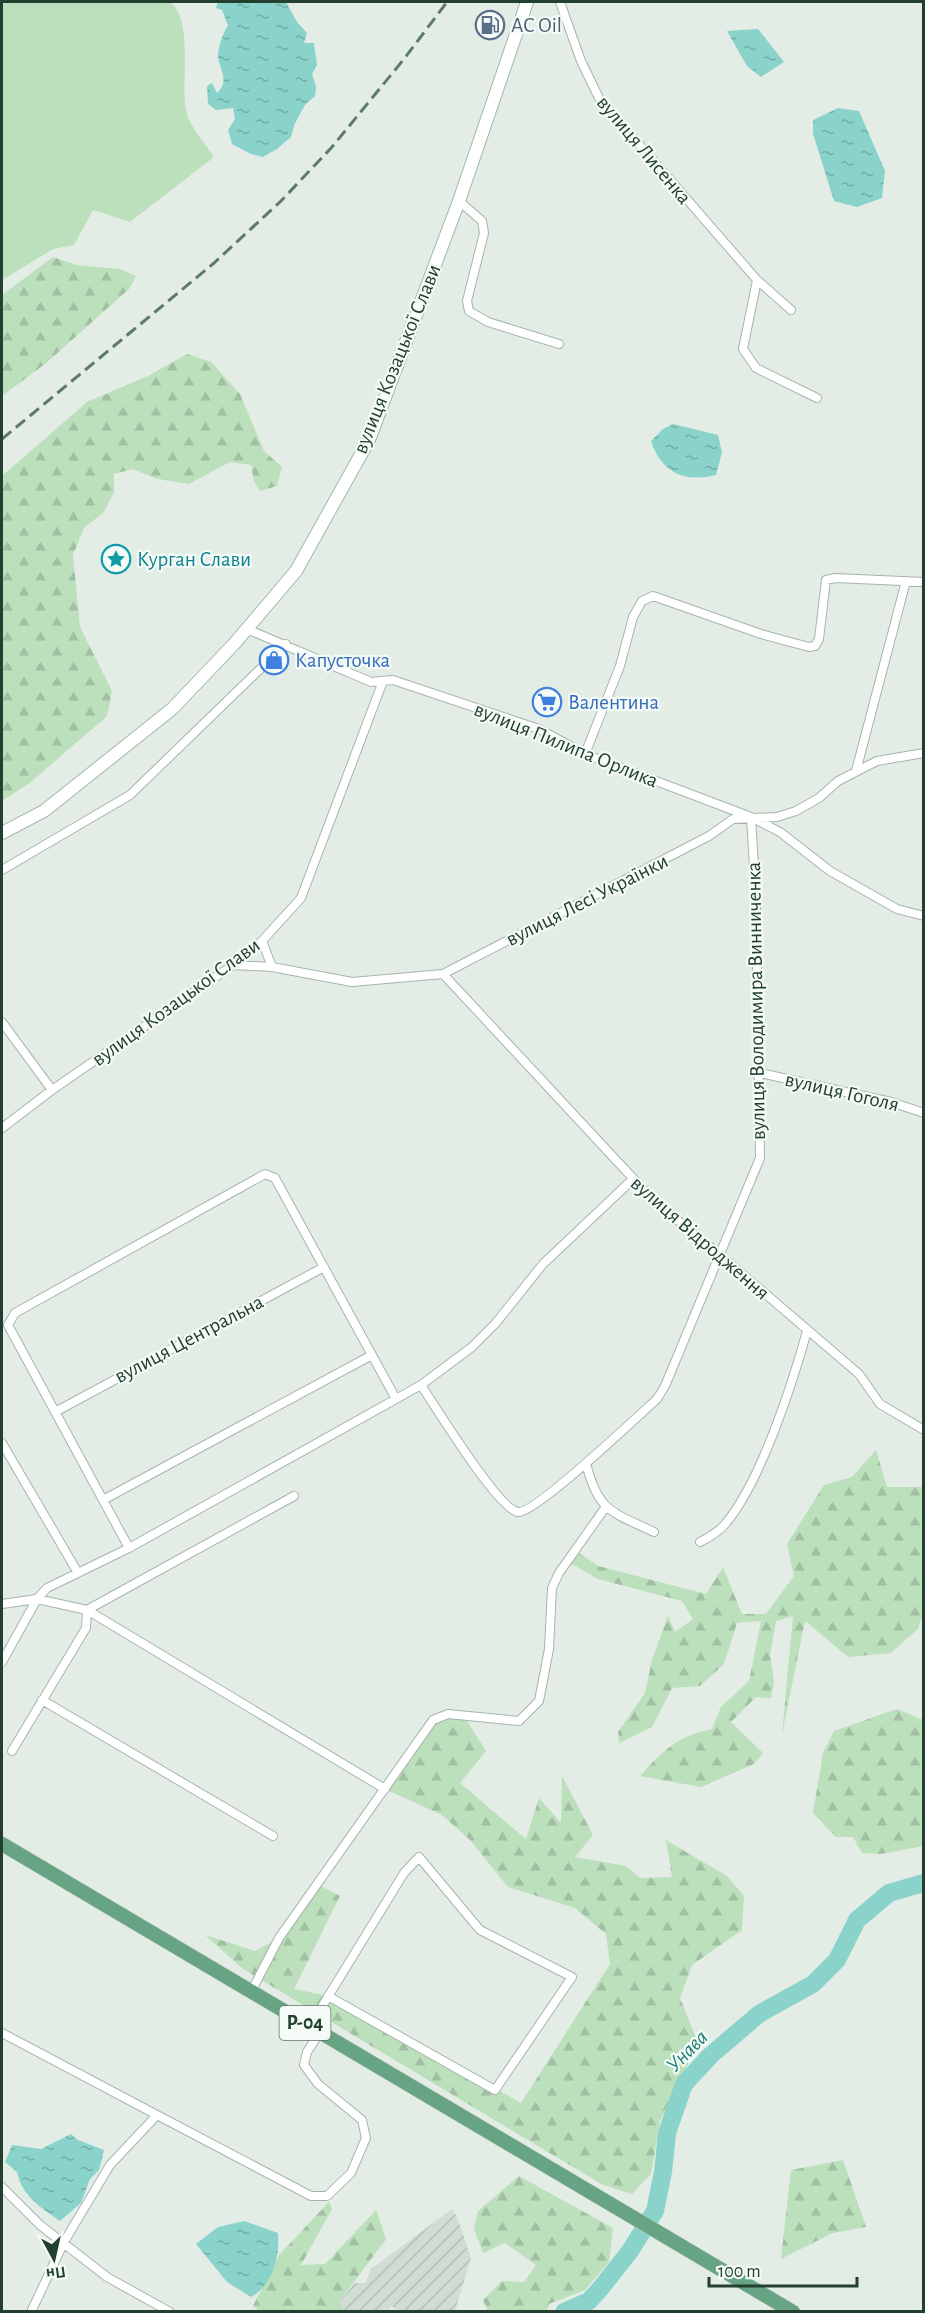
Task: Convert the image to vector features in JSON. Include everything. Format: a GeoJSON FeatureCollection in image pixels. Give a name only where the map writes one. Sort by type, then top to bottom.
{"type":"FeatureCollection","features":[{"type":"Feature","properties":{"kind":"main road","name":"вулиця Козацької Слави"},"geometry":{"type":"LineString","coordinates":[[2,833],[44,811],[172,709],[247,629],[296,571],[369,440],[459,201],[527,2]]}},
{"type":"Feature","properties":{"kind":"main road","name":"Р-04"},"geometry":{"type":"LineString","coordinates":[[2,1844],[793,2312]]}},
{"type":"Feature","properties":{"kind":"street","name":"вулиця Лисенка"},"geometry":{"type":"LineString","coordinates":[[560,2],[581,61],[599,98],[757,280],[791,310]]}},
{"type":"Feature","properties":{"kind":"street"},"geometry":{"type":"LineString","coordinates":[[459,201],[482,221],[484,233],[467,302],[469,311],[488,322],[559,344]]}},
{"type":"Feature","properties":{"kind":"street"},"geometry":{"type":"LineString","coordinates":[[757,280],[743,349],[756,368],[817,398]]}},
{"type":"Feature","properties":{"kind":"street"},"geometry":{"type":"LineString","coordinates":[[585,754],[620,666],[633,617],[642,601],[653,596],[761,634],[809,647],[815,646],[819,639],[826,580],[835,578],[924,582]]}},
{"type":"Feature","properties":{"kind":"street"},"geometry":{"type":"LineString","coordinates":[[856,771],[906,581]]}},
{"type":"Feature","properties":{"kind":"street","name":"вулиця Пилипа Орлика"},"geometry":{"type":"LineString","coordinates":[[247,629],[371,682],[393,680],[539,729],[585,754],[751,817],[780,832],[839,876],[897,909],[924,916]]}},
{"type":"Feature","properties":{"kind":"street"},"geometry":{"type":"LineString","coordinates":[[2,870],[130,795],[286,644]]}},
{"type":"Feature","properties":{"kind":"street","name":"вулиця Козацької Слави"},"geometry":{"type":"LineString","coordinates":[[2,1128],[52,1090],[233,965],[262,941],[301,898],[383,681]]}},
{"type":"Feature","properties":{"kind":"street","name":"вулиця Лесі Українки"},"geometry":{"type":"LineString","coordinates":[[233,965],[272,967],[352,982],[443,974],[709,836],[733,819],[777,817],[796,811],[856,771],[877,761],[924,753]]}},
{"type":"Feature","properties":{"kind":"street","name":"вулиця Володимира Винниченка"},"geometry":{"type":"LineString","coordinates":[[421,1385],[488,1484],[512,1509],[519,1512],[531,1508],[586,1463],[657,1399],[671,1374],[760,1158],[756,900],[751,817]]}},
{"type":"Feature","properties":{"kind":"street"},"geometry":{"type":"LineString","coordinates":[[262,941],[272,967]]}},
{"type":"Feature","properties":{"kind":"street","name":"вулиця Відродження"},"geometry":{"type":"LineString","coordinates":[[443,974],[632,1180],[678,1224],[719,1254],[859,1374],[880,1404],[924,1430]]}},
{"type":"Feature","properties":{"kind":"street"},"geometry":{"type":"LineString","coordinates":[[2,1022],[52,1090]]}},
{"type":"Feature","properties":{"kind":"street","name":"вулиця Гоголя"},"geometry":{"type":"LineString","coordinates":[[760,1073],[891,1102],[924,1113]]}},
{"type":"Feature","properties":{"kind":"street"},"geometry":{"type":"LineString","coordinates":[[129,1548],[8,1325],[15,1314],[265,1174],[275,1178],[372,1355],[399,1397]]}},
{"type":"Feature","properties":{"kind":"street"},"geometry":{"type":"LineString","coordinates":[[2,1662],[37,1599],[47,1588],[129,1548],[421,1385],[472,1347],[495,1324],[543,1264],[632,1180]]}},
{"type":"Feature","properties":{"kind":"street","name":"вулиця Центральна"},"geometry":{"type":"LineString","coordinates":[[55,1412],[324,1267]]}},
{"type":"Feature","properties":{"kind":"street"},"geometry":{"type":"LineString","coordinates":[[700,1542],[725,1524],[748,1489],[793,1374],[807,1331]]}},
{"type":"Feature","properties":{"kind":"street"},"geometry":{"type":"LineString","coordinates":[[103,1500],[372,1355]]}},
{"type":"Feature","properties":{"kind":"street"},"geometry":{"type":"LineString","coordinates":[[2,1443],[78,1573]]}},
{"type":"Feature","properties":{"kind":"street"},"geometry":{"type":"LineString","coordinates":[[586,1463],[605,1508],[654,1532]]}},
{"type":"Feature","properties":{"kind":"street"},"geometry":{"type":"LineString","coordinates":[[87,1610],[294,1497]]}},
{"type":"Feature","properties":{"kind":"street"},"geometry":{"type":"LineString","coordinates":[[251,1992],[279,1938],[433,1720],[448,1714],[519,1721],[539,1701],[549,1649],[552,1588],[558,1573],[605,1508]]}},
{"type":"Feature","properties":{"kind":"street"},"geometry":{"type":"LineString","coordinates":[[2,1604],[37,1599],[87,1610],[385,1789]]}},
{"type":"Feature","properties":{"kind":"street"},"geometry":{"type":"LineString","coordinates":[[12,1752],[86,1628],[87,1610]]}},
{"type":"Feature","properties":{"kind":"street"},"geometry":{"type":"LineString","coordinates":[[42,1701],[273,1836]]}},
{"type":"Feature","properties":{"kind":"street"},"geometry":{"type":"LineString","coordinates":[[2,2033],[311,2196],[327,2196],[351,2173],[366,2138],[362,2120],[318,2084],[304,2066],[307,2052],[328,1996],[404,1873],[419,1857],[480,1930],[572,1977],[495,2090],[328,1996]]}},
{"type":"Feature","properties":{"kind":"street"},"geometry":{"type":"LineString","coordinates":[[31,2312],[63,2242],[110,2165],[157,2115]]}},
{"type":"Feature","properties":{"kind":"street"},"geometry":{"type":"LineString","coordinates":[[2,2187],[40,2225],[106,2277],[170,2312]]}},
{"type":"Feature","properties":{"kind":"shaded area"},"geometry":{"type":"Polygon","coordinates":[[[452,2209],[471,2258],[455,2311],[398,2311],[392,2306],[387,2311],[344,2311],[339,2302],[355,2283],[365,2283],[371,2269],[452,2209]]]}},
{"type":"Feature","properties":{"kind":"green space"},"geometry":{"type":"Polygon","coordinates":[[[2,2],[170,2],[178,11],[182,24],[187,114],[195,131],[214,157],[130,222],[93,210],[74,245],[53,249],[2,280],[2,2]]]}},
{"type":"Feature","properties":{"kind":"green space"},"geometry":{"type":"Polygon","coordinates":[[[53,257],[76,265],[120,269],[136,276],[129,289],[45,364],[2,396],[2,295],[53,257]]]}},
{"type":"Feature","properties":{"kind":"green space"},"geometry":{"type":"Polygon","coordinates":[[[187,354],[211,362],[240,394],[264,451],[282,467],[277,486],[260,491],[254,481],[251,465],[230,462],[189,484],[157,479],[133,469],[114,474],[114,492],[104,512],[84,528],[73,555],[80,627],[112,691],[107,716],[31,782],[2,801],[2,476],[87,402],[148,376],[187,354]]]}},
{"type":"Feature","properties":{"kind":"green space"},"geometry":{"type":"Polygon","coordinates":[[[876,1450],[887,1487],[922,1487],[924,1610],[918,1629],[891,1653],[848,1657],[805,1621],[782,1734],[793,1616],[776,1621],[770,1655],[774,1681],[771,1698],[756,1697],[731,1722],[763,1753],[754,1764],[701,1787],[640,1776],[656,1759],[680,1740],[712,1729],[721,1707],[749,1681],[761,1621],[737,1623],[724,1664],[700,1686],[672,1688],[652,1727],[619,1743],[618,1732],[645,1693],[652,1660],[668,1616],[675,1632],[693,1619],[682,1601],[598,1579],[567,1561],[575,1550],[598,1566],[706,1594],[723,1567],[742,1614],[766,1614],[794,1576],[787,1544],[824,1485],[852,1477],[876,1450]]]}},
{"type":"Feature","properties":{"kind":"green space"},"geometry":{"type":"Polygon","coordinates":[[[897,1709],[923,1720],[923,1846],[881,1854],[862,1853],[853,1837],[836,1837],[813,1813],[823,1753],[834,1731],[897,1709]]]}},
{"type":"Feature","properties":{"kind":"green space"},"geometry":{"type":"Polygon","coordinates":[[[448,1714],[464,1716],[486,1751],[460,1783],[526,1839],[539,1798],[561,1823],[562,1776],[593,1835],[575,1857],[626,1866],[640,1878],[672,1877],[666,1840],[727,1876],[744,1896],[742,1930],[692,1965],[680,1998],[698,2043],[660,2121],[651,2174],[632,2194],[603,2185],[243,1969],[205,1935],[255,1951],[279,1938],[317,1884],[340,1896],[294,1989],[329,1996],[521,2103],[610,1964],[606,1934],[575,1908],[508,1887],[470,1840],[442,1815],[385,1789],[433,1720],[448,1714]]]}},
{"type":"Feature","properties":{"kind":"green space"},"geometry":{"type":"Polygon","coordinates":[[[843,2160],[866,2227],[833,2233],[781,2259],[791,2170],[843,2160]]]}},
{"type":"Feature","properties":{"kind":"green space"},"geometry":{"type":"Polygon","coordinates":[[[519,2176],[613,2228],[609,2262],[585,2290],[549,2304],[547,2311],[488,2311],[483,2300],[502,2281],[524,2282],[536,2265],[505,2243],[483,2253],[474,2229],[478,2211],[519,2176]]]}},
{"type":"Feature","properties":{"kind":"green space"},"geometry":{"type":"Polygon","coordinates":[[[329,2202],[332,2209],[301,2265],[325,2264],[376,2210],[386,2239],[339,2302],[344,2311],[259,2311],[253,2306],[279,2255],[329,2202]]]}},
{"type":"Feature","properties":{"kind":"water"},"geometry":{"type":"Polygon","coordinates":[[[218,2],[286,2],[297,22],[307,33],[304,43],[314,43],[317,65],[312,74],[316,86],[315,96],[305,105],[295,123],[291,137],[263,157],[251,154],[232,144],[228,130],[235,119],[233,108],[216,110],[208,104],[207,86],[212,83],[217,93],[224,80],[218,54],[228,25],[222,10],[216,8],[218,2]]]}},
{"type":"Feature","properties":{"kind":"water"},"geometry":{"type":"Polygon","coordinates":[[[758,29],[784,62],[761,77],[747,66],[727,31],[758,29]]]}},
{"type":"Feature","properties":{"kind":"water"},"geometry":{"type":"Polygon","coordinates":[[[838,108],[859,111],[885,171],[882,198],[857,207],[834,201],[813,134],[813,120],[838,108]]]}},
{"type":"Feature","properties":{"kind":"water"},"geometry":{"type":"Polygon","coordinates":[[[673,424],[718,435],[722,452],[716,475],[684,476],[675,473],[661,461],[651,441],[663,429],[673,424]]]}},
{"type":"Feature","properties":{"kind":"water"},"geometry":{"type":"Polygon","coordinates":[[[71,2134],[78,2140],[104,2150],[99,2170],[90,2179],[81,2203],[60,2221],[33,2200],[23,2188],[17,2172],[5,2162],[12,2145],[41,2149],[71,2134]]]}},
{"type":"Feature","properties":{"kind":"water"},"geometry":{"type":"Polygon","coordinates":[[[244,2221],[278,2233],[278,2251],[274,2269],[265,2285],[251,2297],[227,2282],[196,2244],[218,2227],[244,2221]]]}},
{"type":"Feature","properties":{"kind":"waterway","name":"Унава"},"geometry":{"type":"LineString","coordinates":[[564,2312],[589,2301],[600,2289],[630,2251],[655,2211],[663,2172],[667,2133],[684,2084],[711,2055],[759,2014],[813,1984],[837,1960],[857,1920],[889,1893],[924,1883]]}},
{"type":"Feature","properties":{"kind":"railway"},"geometry":{"type":"LineString","coordinates":[[2,439],[214,263],[281,201],[332,147],[447,2]]}},
{"type":"Feature","properties":{"kind":"place","name":"АС Oil"},"geometry":{"type":"Point","coordinates":[490,25]}},
{"type":"Feature","properties":{"kind":"place","name":"Курган Слави"},"geometry":{"type":"Point","coordinates":[116,559]}},
{"type":"Feature","properties":{"kind":"place","name":"Капусточка"},"geometry":{"type":"Point","coordinates":[274,660]}},
{"type":"Feature","properties":{"kind":"place","name":"Валентина"},"geometry":{"type":"Point","coordinates":[547,702]}}]}
